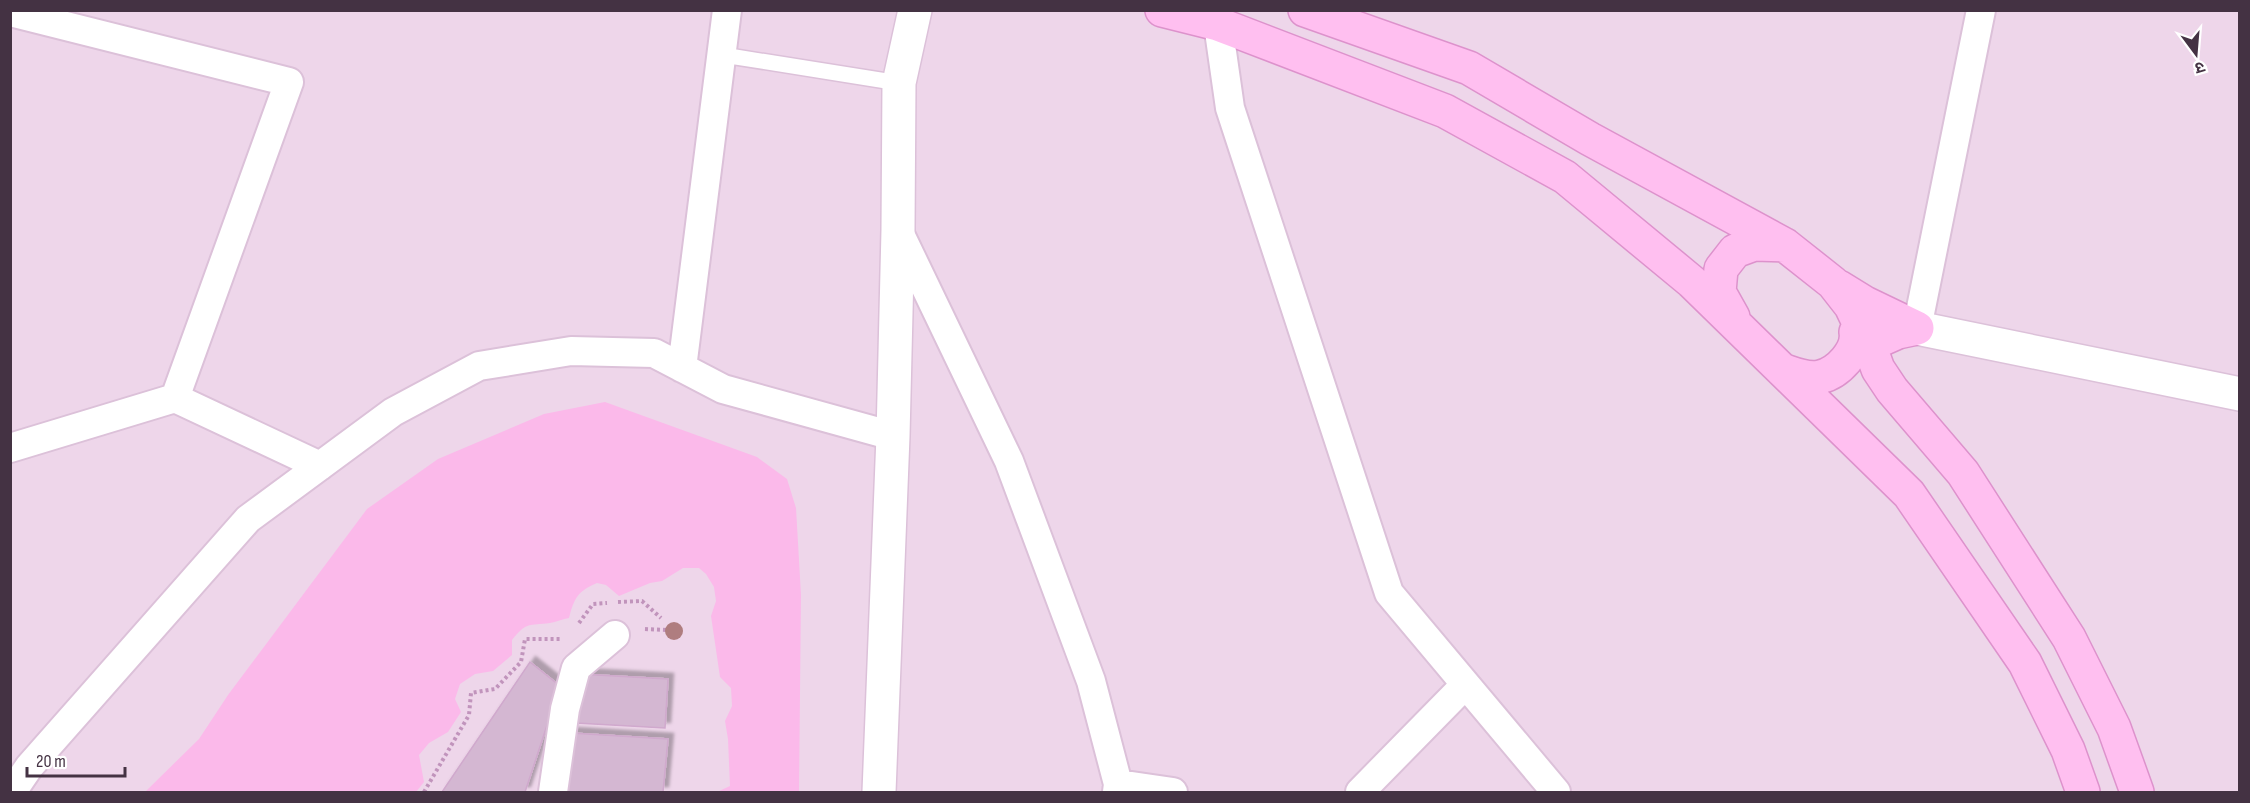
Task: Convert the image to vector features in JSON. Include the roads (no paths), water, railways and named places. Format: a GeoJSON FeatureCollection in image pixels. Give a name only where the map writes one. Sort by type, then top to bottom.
{"type":"FeatureCollection","features":[{"type":"Feature","properties":{"kind":"main road"},"geometry":{"type":"LineString","coordinates":[[1162,10],[1218,24],[1445,111],[1565,177],[1692,282],[1909,494],[2025,663],[2068,750],[2083,792]]}},
{"type":"Feature","properties":{"kind":"main road"},"geometry":{"type":"LineString","coordinates":[[1305,10],[1469,68],[1590,139],[1785,246],[1842,295],[1865,303],[1917,328]]}},
{"type":"Feature","properties":{"kind":"main road"},"geometry":{"type":"LineString","coordinates":[[1738,326],[1719,292],[1721,269],[1735,251],[1754,244],[1785,246]]}},
{"type":"Feature","properties":{"kind":"main road"},"geometry":{"type":"LineString","coordinates":[[1842,295],[1861,348],[1892,390],[1963,473],[2069,638],[2114,728],[2137,792]]}},
{"type":"Feature","properties":{"kind":"main road"},"geometry":{"type":"LineString","coordinates":[[1782,370],[1804,378],[1821,377],[1861,348],[1898,332],[1917,328]]}},
{"type":"Feature","properties":{"kind":"street"},"geometry":{"type":"LineString","coordinates":[[682,368],[727,10]]}},
{"type":"Feature","properties":{"kind":"street"},"geometry":{"type":"LineString","coordinates":[[879,792],[893,436],[899,82],[915,10]]}},
{"type":"Feature","properties":{"kind":"street"},"geometry":{"type":"LineString","coordinates":[[1981,10],[1917,328],[2240,394]]}},
{"type":"Feature","properties":{"kind":"street"},"geometry":{"type":"LineString","coordinates":[[10,12],[290,82],[175,398]]}},
{"type":"Feature","properties":{"kind":"street"},"geometry":{"type":"LineString","coordinates":[[1218,24],[1230,108],[1389,593],[1557,792]]}},
{"type":"Feature","properties":{"kind":"street"},"geometry":{"type":"LineString","coordinates":[[898,230],[1009,461],[1091,681],[1118,788],[1173,792]]}},
{"type":"Feature","properties":{"kind":"street"},"geometry":{"type":"LineString","coordinates":[[12,792],[29,768],[248,519],[393,412],[479,366],[571,351],[654,353],[723,389],[893,436]]}},
{"type":"Feature","properties":{"kind":"street"},"geometry":{"type":"LineString","coordinates":[[10,448],[175,398],[320,466]]}},
{"type":"Feature","properties":{"kind":"street"},"geometry":{"type":"LineString","coordinates":[[553,792],[565,709],[576,668],[615,635]]}},
{"type":"Feature","properties":{"kind":"street"},"geometry":{"type":"LineString","coordinates":[[1363,791],[1466,686]]}},
{"type":"Feature","properties":{"kind":"lane"},"geometry":{"type":"LineString","coordinates":[[723,56],[899,82]]}}]}
